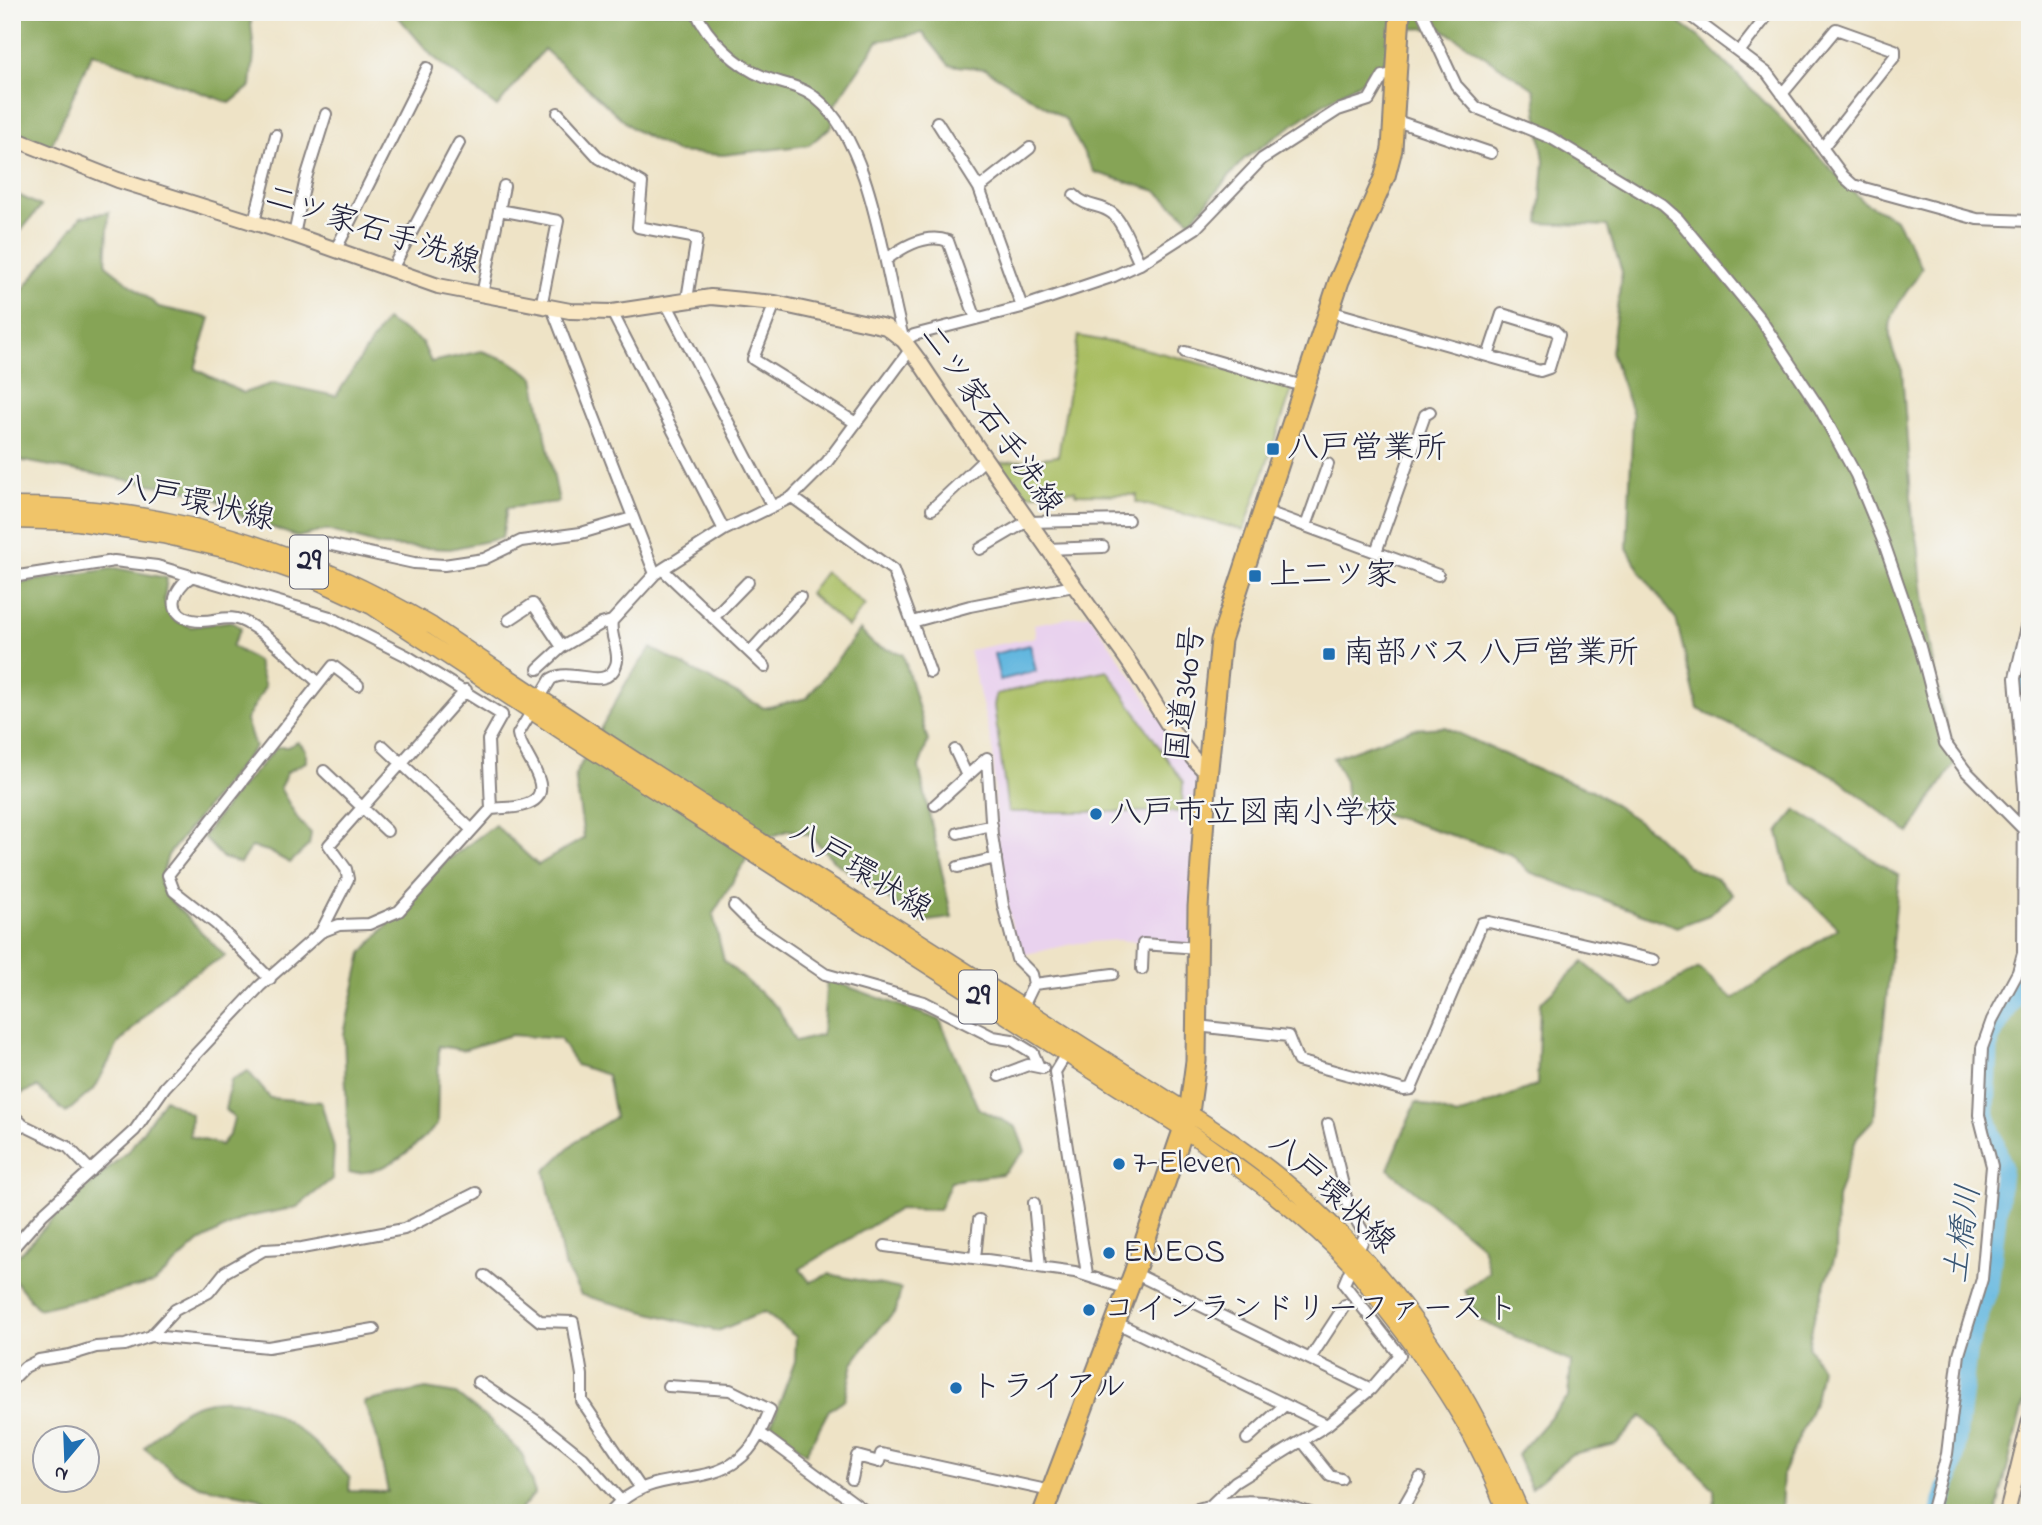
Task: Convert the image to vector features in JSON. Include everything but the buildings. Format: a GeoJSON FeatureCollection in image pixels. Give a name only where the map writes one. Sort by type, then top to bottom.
{"type":"FeatureCollection","features":[{"type":"Feature","properties":{"kind":"highway","name":"国道340号"},"geometry":{"type":"LineString","coordinates":[[1043,1513],[1131,1281],[1186,1121],[1197,1026],[1207,773],[1221,640],[1329,311],[1385,176],[1394,120],[1394,74],[1400,12]]}},
{"type":"Feature","properties":{"kind":"main road","name":"八戸環状線"},"geometry":{"type":"LineString","coordinates":[[12,506],[117,511],[172,521],[308,562],[380,595],[432,626],[534,704]]}},
{"type":"Feature","properties":{"kind":"main road","name":"八戸環状線"},"geometry":{"type":"LineString","coordinates":[[12,520],[78,522],[163,535],[241,554],[307,576],[393,619],[534,704],[1186,1121],[1356,1259],[1421,1328],[1478,1416],[1521,1513]]}},
{"type":"Feature","properties":{"kind":"main road","name":"八戸環状線"},"geometry":{"type":"LineString","coordinates":[[1019,1014],[1066,1054],[1186,1121]]}},
{"type":"Feature","properties":{"kind":"main road","name":"八戸環状線"},"geometry":{"type":"LineString","coordinates":[[1356,1259],[1445,1390],[1473,1438],[1506,1513]]}},
{"type":"Feature","properties":{"kind":"street"},"geometry":{"type":"LineString","coordinates":[[696,12],[704,30],[742,63],[760,76],[799,88],[818,99],[838,122],[864,178],[907,345]]}},
{"type":"Feature","properties":{"kind":"street"},"geometry":{"type":"LineString","coordinates":[[1422,12],[1456,85],[1476,108],[1551,138],[1662,205],[1678,219],[1761,320],[1820,409],[1856,475],[1920,648],[1945,743],[1965,770],[2027,833]]}},
{"type":"Feature","properties":{"kind":"street"},"geometry":{"type":"LineString","coordinates":[[1685,12],[1767,73],[1843,176],[1865,190],[1976,219],[2030,221]]}},
{"type":"Feature","properties":{"kind":"street"},"geometry":{"type":"LineString","coordinates":[[1739,52],[1770,12]]}},
{"type":"Feature","properties":{"kind":"street"},"geometry":{"type":"LineString","coordinates":[[1782,94],[1836,29],[1895,50],[1895,56],[1822,148]]}},
{"type":"Feature","properties":{"kind":"street"},"geometry":{"type":"LineString","coordinates":[[336,249],[427,68]]}},
{"type":"Feature","properties":{"kind":"street"},"geometry":{"type":"LineString","coordinates":[[538,669],[562,647],[601,624],[612,621],[659,572],[724,530],[792,497],[827,462],[914,335],[1022,307],[1114,276],[1140,264],[1196,228],[1262,159],[1322,119],[1369,100],[1382,76],[1394,74]]}},
{"type":"Feature","properties":{"kind":"street"},"geometry":{"type":"LineString","coordinates":[[558,113],[599,158],[642,183],[638,227],[698,238],[687,299]]}},
{"type":"Feature","properties":{"kind":"street"},"geometry":{"type":"LineString","coordinates":[[294,235],[306,178],[326,114]]}},
{"type":"Feature","properties":{"kind":"street"},"geometry":{"type":"LineString","coordinates":[[1394,120],[1491,153]]}},
{"type":"Feature","properties":{"kind":"street"},"geometry":{"type":"LineString","coordinates":[[937,122],[979,188],[1022,307]]}},
{"type":"Feature","properties":{"kind":"street"},"geometry":{"type":"LineString","coordinates":[[254,222],[276,135]]}},
{"type":"Feature","properties":{"kind":"street","name":"二ツ家石手洗線"},"geometry":{"type":"LineString","coordinates":[[12,138],[118,180],[294,235],[438,286],[547,308],[612,312],[687,299],[723,298],[775,303],[886,327],[907,345],[1026,522],[1125,657],[1189,756],[1207,773]]}},
{"type":"Feature","properties":{"kind":"street"},"geometry":{"type":"LineString","coordinates":[[391,271],[459,143]]}},
{"type":"Feature","properties":{"kind":"street"},"geometry":{"type":"LineString","coordinates":[[979,188],[1030,148]]}},
{"type":"Feature","properties":{"kind":"street"},"geometry":{"type":"LineString","coordinates":[[482,295],[504,186]]}},
{"type":"Feature","properties":{"kind":"street"},"geometry":{"type":"LineString","coordinates":[[1074,195],[1084,205],[1101,208],[1113,214],[1140,264]]}},
{"type":"Feature","properties":{"kind":"street"},"geometry":{"type":"LineString","coordinates":[[499,210],[558,221],[547,308],[632,517],[659,572],[765,667]]}},
{"type":"Feature","properties":{"kind":"street"},"geometry":{"type":"LineString","coordinates":[[887,259],[902,247],[933,238],[948,241],[975,319]]}},
{"type":"Feature","properties":{"kind":"street"},"geometry":{"type":"LineString","coordinates":[[666,303],[772,506]]}},
{"type":"Feature","properties":{"kind":"street"},"geometry":{"type":"LineString","coordinates":[[775,303],[752,359],[856,423]]}},
{"type":"Feature","properties":{"kind":"street"},"geometry":{"type":"LineString","coordinates":[[1329,311],[1488,356],[1544,371],[1549,368],[1559,335],[1554,330],[1503,314],[1488,356]]}},
{"type":"Feature","properties":{"kind":"street"},"geometry":{"type":"LineString","coordinates":[[612,312],[724,530]]}},
{"type":"Feature","properties":{"kind":"street"},"geometry":{"type":"LineString","coordinates":[[1185,352],[1303,386]]}},
{"type":"Feature","properties":{"kind":"street"},"geometry":{"type":"LineString","coordinates":[[1376,552],[1425,415],[1430,412]]}},
{"type":"Feature","properties":{"kind":"street"},"geometry":{"type":"LineString","coordinates":[[932,509],[984,460]]}},
{"type":"Feature","properties":{"kind":"street"},"geometry":{"type":"LineString","coordinates":[[1306,526],[1328,464]]}},
{"type":"Feature","properties":{"kind":"street"},"geometry":{"type":"LineString","coordinates":[[792,497],[893,570],[930,672]]}},
{"type":"Feature","properties":{"kind":"street"},"geometry":{"type":"LineString","coordinates":[[1262,510],[1438,575]]}},
{"type":"Feature","properties":{"kind":"street"},"geometry":{"type":"LineString","coordinates":[[308,562],[323,543],[414,563],[444,565],[484,559],[521,541],[581,533],[632,517]]}},
{"type":"Feature","properties":{"kind":"street"},"geometry":{"type":"LineString","coordinates":[[980,549],[1026,522],[1128,520]]}},
{"type":"Feature","properties":{"kind":"street"},"geometry":{"type":"LineString","coordinates":[[1046,549],[1103,547]]}},
{"type":"Feature","properties":{"kind":"street"},"geometry":{"type":"LineString","coordinates":[[12,577],[114,561],[158,566],[330,617],[407,656],[466,690],[502,715],[488,740],[491,809]]}},
{"type":"Feature","properties":{"kind":"street"},"geometry":{"type":"LineString","coordinates":[[191,577],[180,583],[175,592],[174,604],[180,614],[191,620],[221,616],[239,619],[252,626],[318,682]]}},
{"type":"Feature","properties":{"kind":"street"},"geometry":{"type":"LineString","coordinates":[[713,618],[748,582]]}},
{"type":"Feature","properties":{"kind":"street"},"geometry":{"type":"LineString","coordinates":[[912,622],[970,606],[1074,586]]}},
{"type":"Feature","properties":{"kind":"street"},"geometry":{"type":"LineString","coordinates":[[750,652],[800,597]]}},
{"type":"Feature","properties":{"kind":"street"},"geometry":{"type":"LineString","coordinates":[[509,620],[533,604],[562,647]]}},
{"type":"Feature","properties":{"kind":"street"},"geometry":{"type":"LineString","coordinates":[[1931,1513],[1947,1454],[1957,1364],[1982,1279],[1992,1166],[1979,1115],[1979,1066],[1985,1035],[2008,994],[2023,953],[2027,833],[2015,678],[2030,614]]}},
{"type":"Feature","properties":{"kind":"street"},"geometry":{"type":"LineString","coordinates":[[321,932],[340,926],[369,924],[399,911],[491,809],[527,805],[539,791],[539,773],[519,744],[517,734],[551,679],[560,673],[571,673],[593,680],[606,677],[615,667],[617,655],[611,637],[612,621]]}},
{"type":"Feature","properties":{"kind":"street"},"geometry":{"type":"LineString","coordinates":[[270,979],[216,924],[174,891],[168,875],[333,666],[358,685]]}},
{"type":"Feature","properties":{"kind":"street"},"geometry":{"type":"LineString","coordinates":[[12,1250],[43,1214],[135,1130],[187,1062],[321,932],[348,880],[346,869],[328,845],[466,690]]}},
{"type":"Feature","properties":{"kind":"street"},"geometry":{"type":"LineString","coordinates":[[383,746],[471,830]]}},
{"type":"Feature","properties":{"kind":"street"},"geometry":{"type":"LineString","coordinates":[[955,750],[967,776]]}},
{"type":"Feature","properties":{"kind":"street"},"geometry":{"type":"LineString","coordinates":[[934,805],[987,758],[992,825],[1003,905],[1017,958],[1032,974],[1034,984],[1019,1014]]}},
{"type":"Feature","properties":{"kind":"street"},"geometry":{"type":"LineString","coordinates":[[324,771],[387,831]]}},
{"type":"Feature","properties":{"kind":"street"},"geometry":{"type":"LineString","coordinates":[[958,833],[992,825]]}},
{"type":"Feature","properties":{"kind":"street"},"geometry":{"type":"LineString","coordinates":[[958,867],[996,858]]}},
{"type":"Feature","properties":{"kind":"street"},"geometry":{"type":"LineString","coordinates":[[734,906],[753,925],[825,974],[924,1002],[993,1037],[1012,1040],[1033,1053],[1039,1067]]}},
{"type":"Feature","properties":{"kind":"street"},"geometry":{"type":"LineString","coordinates":[[1197,1026],[1288,1036],[1298,1061],[1404,1090],[1411,1089],[1482,923],[1489,922],[1655,960]]}},
{"type":"Feature","properties":{"kind":"street"},"geometry":{"type":"LineString","coordinates":[[1142,969],[1143,944],[1198,948]]}},
{"type":"Feature","properties":{"kind":"street"},"geometry":{"type":"LineString","coordinates":[[1034,984],[1113,974]]}},
{"type":"Feature","properties":{"kind":"street"},"geometry":{"type":"LineString","coordinates":[[1066,1054],[1055,1072],[1087,1274]]}},
{"type":"Feature","properties":{"kind":"street"},"geometry":{"type":"LineString","coordinates":[[999,1076],[1028,1065],[1055,1072]]}},
{"type":"Feature","properties":{"kind":"street"},"geometry":{"type":"LineString","coordinates":[[12,1114],[23,1125],[68,1147],[91,1171]]}},
{"type":"Feature","properties":{"kind":"street"},"geometry":{"type":"LineString","coordinates":[[1210,1507],[1235,1482],[1327,1425],[1371,1388],[1400,1355],[1344,1284],[1365,1235],[1348,1206],[1328,1124]]}},
{"type":"Feature","properties":{"kind":"street"},"geometry":{"type":"LineString","coordinates":[[151,1336],[176,1310],[209,1292],[225,1272],[264,1250],[302,1248],[404,1229],[476,1193]]}},
{"type":"Feature","properties":{"kind":"street"},"geometry":{"type":"LineString","coordinates":[[1034,1203],[1040,1267]]}},
{"type":"Feature","properties":{"kind":"street"},"geometry":{"type":"LineString","coordinates":[[975,1258],[979,1220]]}},
{"type":"Feature","properties":{"kind":"street"},"geometry":{"type":"LineString","coordinates":[[885,1245],[1131,1281],[1311,1357],[1371,1388]]}},
{"type":"Feature","properties":{"kind":"street"},"geometry":{"type":"LineString","coordinates":[[485,1276],[540,1321],[573,1322],[582,1375],[582,1401],[640,1487]]}},
{"type":"Feature","properties":{"kind":"street"},"geometry":{"type":"LineString","coordinates":[[1311,1357],[1345,1305]]}},
{"type":"Feature","properties":{"kind":"street"},"geometry":{"type":"LineString","coordinates":[[1115,1322],[1327,1425]]}},
{"type":"Feature","properties":{"kind":"street"},"geometry":{"type":"LineString","coordinates":[[12,1380],[25,1367],[39,1360],[70,1356],[96,1347],[125,1345],[151,1336],[268,1347],[374,1329]]}},
{"type":"Feature","properties":{"kind":"street"},"geometry":{"type":"LineString","coordinates":[[478,1382],[538,1422],[583,1458],[620,1500]]}},
{"type":"Feature","properties":{"kind":"street"},"geometry":{"type":"LineString","coordinates":[[609,1513],[620,1500],[640,1487],[719,1470],[739,1460],[760,1433],[770,1409],[730,1390],[668,1386]]}},
{"type":"Feature","properties":{"kind":"street"},"geometry":{"type":"LineString","coordinates":[[1247,1439],[1285,1405]]}},
{"type":"Feature","properties":{"kind":"street"},"geometry":{"type":"LineString","coordinates":[[2007,1513],[2030,1420]]}},
{"type":"Feature","properties":{"kind":"street"},"geometry":{"type":"LineString","coordinates":[[760,1433],[863,1512]]}},
{"type":"Feature","properties":{"kind":"street"},"geometry":{"type":"LineString","coordinates":[[1302,1441],[1329,1476],[1341,1479]]}},
{"type":"Feature","properties":{"kind":"street"},"geometry":{"type":"LineString","coordinates":[[852,1479],[857,1457],[879,1462],[881,1454],[1051,1491]]}},
{"type":"Feature","properties":{"kind":"street"},"geometry":{"type":"LineString","coordinates":[[1400,1513],[1420,1478]]}},
{"type":"Feature","properties":{"kind":"street"},"geometry":{"type":"LineString","coordinates":[[1183,1513],[1253,1499],[1310,1513]]}},
{"type":"Feature","properties":{"kind":"shaded area","name":"八戸市立図南小学校"},"geometry":{"type":"Polygon","coordinates":[[[1089,614],[1199,775],[1190,946],[1118,940],[1078,943],[1021,955],[1013,932],[997,853],[993,750],[969,650],[1036,637],[1034,624],[1089,614]]]}},
{"type":"Feature","properties":{"kind":"green space"},"geometry":{"type":"Polygon","coordinates":[[[12,12],[250,12],[254,53],[251,86],[230,103],[92,53],[51,146],[12,130],[12,12]]]}},
{"type":"Feature","properties":{"kind":"green space"},"geometry":{"type":"Polygon","coordinates":[[[394,12],[1664,12],[1703,40],[1865,203],[1896,219],[1922,268],[1892,317],[1890,340],[1902,370],[1913,523],[1919,547],[1931,651],[1939,697],[1958,758],[1909,833],[1833,775],[1698,709],[1676,619],[1641,573],[1627,548],[1633,415],[1611,352],[1622,272],[1607,226],[1539,223],[1544,161],[1534,89],[1441,28],[1396,29],[1382,69],[1320,106],[1244,159],[1191,221],[1156,191],[1094,172],[1065,119],[985,69],[949,65],[923,33],[878,41],[834,106],[832,126],[809,145],[723,155],[676,152],[633,129],[544,49],[497,107],[432,56],[394,12]]]}},
{"type":"Feature","properties":{"kind":"green space"},"geometry":{"type":"Polygon","coordinates":[[[12,192],[41,206],[12,242],[12,192]]]}},
{"type":"Feature","properties":{"kind":"green space"},"geometry":{"type":"Polygon","coordinates":[[[109,212],[106,265],[159,307],[210,318],[195,369],[243,393],[274,383],[336,396],[386,320],[422,342],[431,362],[482,351],[510,361],[534,377],[559,502],[507,508],[502,538],[450,549],[381,546],[327,530],[298,537],[241,516],[209,495],[12,459],[12,303],[81,217],[109,212]]]}},
{"type":"Feature","properties":{"kind":"green space"},"geometry":{"type":"Polygon","coordinates":[[[1078,336],[1137,347],[1293,387],[1244,530],[1136,502],[1137,495],[1076,494],[1075,490],[1015,496],[992,464],[1058,456],[1078,336]]]}},
{"type":"Feature","properties":{"kind":"green space"},"geometry":{"type":"Polygon","coordinates":[[[116,568],[167,578],[164,600],[176,621],[191,627],[231,621],[241,628],[232,646],[257,661],[265,687],[246,720],[255,747],[168,855],[160,882],[166,896],[225,956],[176,984],[118,1044],[95,1088],[66,1113],[37,1087],[12,1098],[12,584],[116,568]]]}},
{"type":"Feature","properties":{"kind":"green space"},"geometry":{"type":"Polygon","coordinates":[[[825,572],[865,605],[848,627],[809,593],[825,572]]]}},
{"type":"Feature","properties":{"kind":"green space"},"geometry":{"type":"Polygon","coordinates":[[[860,630],[874,645],[903,654],[928,741],[919,767],[952,918],[921,922],[835,862],[810,835],[789,830],[757,842],[713,914],[724,961],[779,1009],[795,1042],[822,1035],[827,979],[940,1020],[978,1108],[1016,1127],[1025,1151],[1002,1174],[951,1181],[939,1210],[899,1209],[800,1269],[810,1282],[829,1274],[901,1289],[896,1311],[875,1333],[853,1363],[845,1399],[829,1410],[806,1453],[771,1426],[795,1361],[796,1337],[764,1312],[718,1331],[581,1295],[564,1265],[545,1171],[577,1140],[615,1117],[607,1075],[576,1065],[560,1039],[511,1035],[463,1050],[439,1046],[437,1125],[408,1152],[387,1165],[363,1173],[349,1173],[344,1034],[362,953],[445,862],[495,825],[538,865],[584,838],[575,775],[627,681],[651,648],[764,708],[807,698],[860,630]]]}},
{"type":"Feature","properties":{"kind":"green space"},"geometry":{"type":"Polygon","coordinates":[[[1107,670],[1183,782],[1182,812],[1008,812],[994,706],[996,694],[1107,670]]]}},
{"type":"Feature","properties":{"kind":"green space"},"geometry":{"type":"Polygon","coordinates":[[[1445,727],[1536,769],[1592,790],[1647,827],[1689,867],[1719,880],[1733,895],[1709,915],[1677,927],[1529,872],[1512,855],[1402,819],[1347,805],[1345,781],[1333,758],[1412,729],[1445,727]]]}},
{"type":"Feature","properties":{"kind":"green space"},"geometry":{"type":"Polygon","coordinates":[[[298,742],[306,750],[306,762],[287,772],[280,788],[299,821],[311,833],[309,845],[290,863],[268,851],[251,847],[240,863],[223,858],[203,837],[234,795],[277,747],[287,747],[298,742]]]}},
{"type":"Feature","properties":{"kind":"green space"},"geometry":{"type":"Polygon","coordinates":[[[1796,810],[1899,876],[1874,1119],[1857,1137],[1837,1198],[1836,1254],[1815,1313],[1808,1347],[1821,1368],[1815,1401],[1783,1473],[1781,1513],[1715,1513],[1714,1489],[1642,1416],[1616,1444],[1572,1454],[1531,1488],[1517,1455],[1568,1397],[1571,1362],[1479,1320],[1465,1290],[1489,1272],[1482,1246],[1388,1169],[1416,1102],[1457,1116],[1537,1085],[1540,1003],[1583,962],[1634,1004],[1699,968],[1733,999],[1838,928],[1790,882],[1778,832],[1796,810]]]}},
{"type":"Feature","properties":{"kind":"green space"},"geometry":{"type":"Polygon","coordinates":[[[2030,977],[2030,1376],[1996,1513],[1942,1513],[1959,1460],[1965,1389],[1972,1353],[1992,1290],[2006,1168],[1989,1114],[1993,1042],[2030,977]]]}},
{"type":"Feature","properties":{"kind":"green space"},"geometry":{"type":"Polygon","coordinates":[[[248,1071],[270,1098],[321,1102],[334,1148],[332,1179],[297,1207],[243,1218],[199,1242],[154,1283],[38,1309],[12,1277],[12,1262],[56,1215],[130,1149],[165,1099],[191,1114],[190,1136],[221,1145],[230,1134],[234,1118],[225,1110],[231,1080],[248,1071]]]}},
{"type":"Feature","properties":{"kind":"green space"},"geometry":{"type":"Polygon","coordinates":[[[426,1389],[456,1394],[489,1420],[522,1454],[535,1493],[518,1513],[291,1513],[259,1498],[199,1486],[175,1473],[144,1448],[173,1419],[193,1406],[216,1400],[239,1401],[260,1407],[299,1430],[350,1478],[349,1491],[388,1492],[376,1434],[364,1402],[426,1389]]]}},
{"type":"Feature","properties":{"kind":"water"},"geometry":{"type":"Polygon","coordinates":[[[1030,645],[1036,671],[1000,680],[994,654],[1030,645]]]}},
{"type":"Feature","properties":{"kind":"waterway","name":"土橋川"},"geometry":{"type":"LineString","coordinates":[[2030,653],[2026,699],[2030,776]]}},
{"type":"Feature","properties":{"kind":"waterway","name":"土橋川"},"geometry":{"type":"LineString","coordinates":[[1939,1513],[1955,1460],[1968,1350],[1989,1290],[2003,1167],[1986,1114],[1990,1040],[2030,970]]}},
{"type":"Feature","properties":{"kind":"place","name":"八戸営業所"},"geometry":{"type":"Point","coordinates":[1273,449]}},
{"type":"Feature","properties":{"kind":"place","name":"上二ツ家"},"geometry":{"type":"Point","coordinates":[1255,576]}},
{"type":"Feature","properties":{"kind":"place","name":"南部バス 八戸営業所"},"geometry":{"type":"Point","coordinates":[1329,654]}},
{"type":"Feature","properties":{"kind":"place","name":"八戸市立図南小学校"},"geometry":{"type":"Point","coordinates":[1096,814]}},
{"type":"Feature","properties":{"kind":"place","name":"7-Eleven"},"geometry":{"type":"Point","coordinates":[1119,1164]}},
{"type":"Feature","properties":{"kind":"place","name":"ENEOS"},"geometry":{"type":"Point","coordinates":[1109,1253]}},
{"type":"Feature","properties":{"kind":"place","name":"コインランドリーファースト"},"geometry":{"type":"Point","coordinates":[1089,1310]}},
{"type":"Feature","properties":{"kind":"place","name":"トライアル"},"geometry":{"type":"Point","coordinates":[956,1388]}}]}
